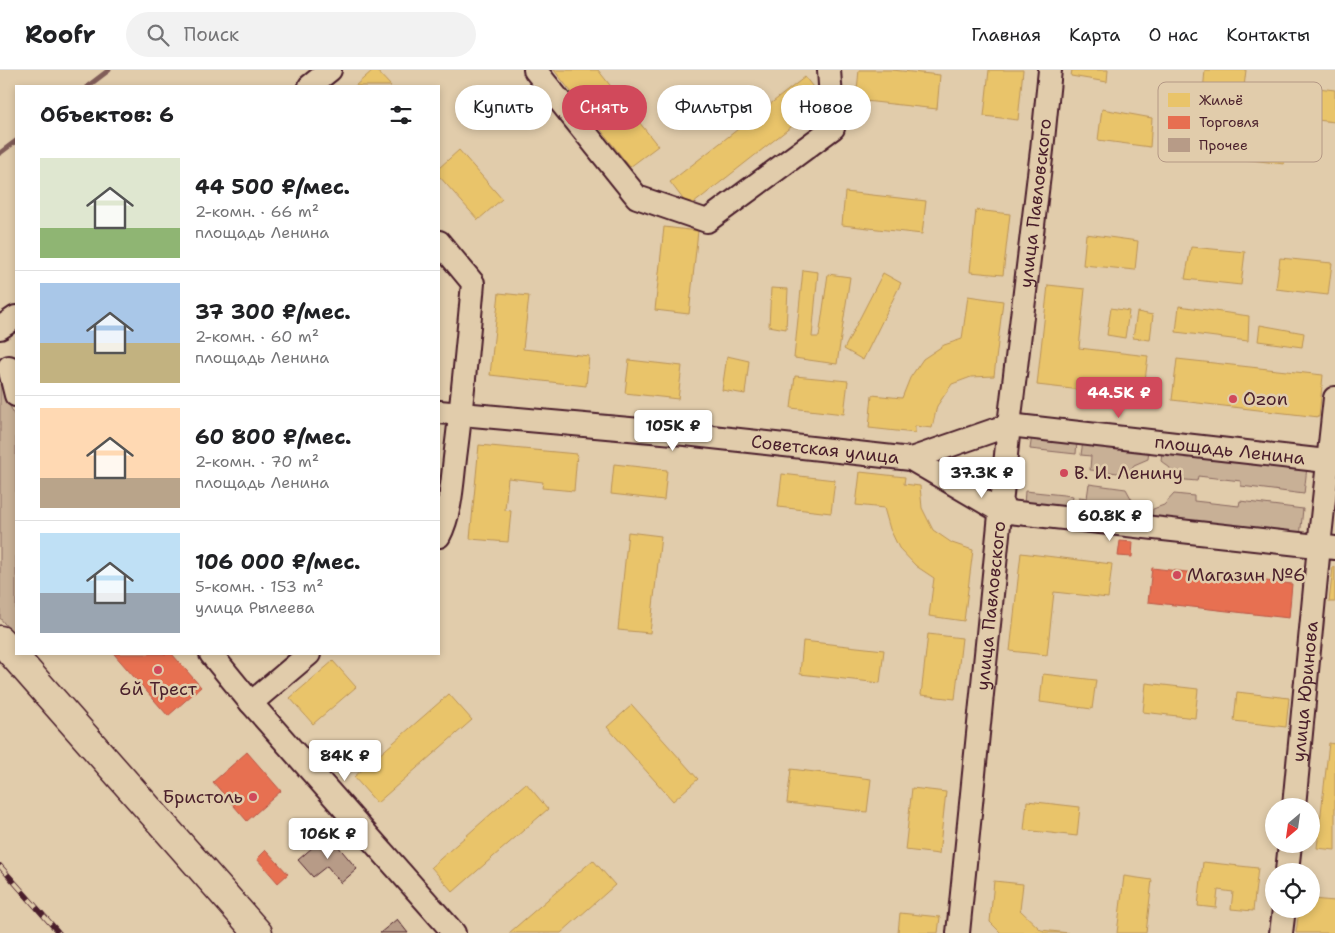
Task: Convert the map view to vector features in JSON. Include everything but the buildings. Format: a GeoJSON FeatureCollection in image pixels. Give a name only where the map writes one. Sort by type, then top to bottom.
{"type":"FeatureCollection","features":[{"type":"Feature","properties":{"kind":"main road"},"geometry":{"type":"LineString","coordinates":[[0,640],[258,933]]}},
{"type":"Feature","properties":{"kind":"street"},"geometry":{"type":"LineString","coordinates":[[311,85],[330,70]]}},
{"type":"Feature","properties":{"kind":"street"},"geometry":{"type":"LineString","coordinates":[[535,70],[637,197],[707,221],[833,128],[829,70]]}},
{"type":"Feature","properties":{"kind":"street","name":"улица Павловского"},"geometry":{"type":"LineString","coordinates":[[958,933],[1009,425],[1050,70]]}},
{"type":"Feature","properties":{"kind":"street"},"geometry":{"type":"LineString","coordinates":[[440,243],[473,283],[450,413],[450,501],[440,534]]}},
{"type":"Feature","properties":{"kind":"street"},"geometry":{"type":"LineString","coordinates":[[0,328],[15,318]]}},
{"type":"Feature","properties":{"kind":"street"},"geometry":{"type":"LineString","coordinates":[[9,367],[15,391]]}},
{"type":"Feature","properties":{"kind":"street","name":"улица Юринова"},"geometry":{"type":"LineString","coordinates":[[1295,798],[1327,547],[1335,398]]}},
{"type":"Feature","properties":{"kind":"street","name":"Советская улица"},"geometry":{"type":"LineString","coordinates":[[450,413],[685,434],[911,459]]}},
{"type":"Feature","properties":{"kind":"street","name":"площадь Ленина"},"geometry":{"type":"LineString","coordinates":[[911,459],[1009,425],[1332,462]]}},
{"type":"Feature","properties":{"kind":"street"},"geometry":{"type":"LineString","coordinates":[[911,459],[1000,511],[1327,547]]}},
{"type":"Feature","properties":{"kind":"street"},"geometry":{"type":"LineString","coordinates":[[212,655],[251,703],[454,933]]}},
{"type":"Feature","properties":{"kind":"street"},"geometry":{"type":"LineString","coordinates":[[251,703],[308,655]]}},
{"type":"Feature","properties":{"kind":"street"},"geometry":{"type":"LineString","coordinates":[[1281,933],[1283,918]]}},
{"type":"Feature","properties":{"kind":"shaded area"},"geometry":{"type":"Polygon","coordinates":[[[0,384],[15,417],[15,637],[0,618],[0,384]]]}},
{"type":"Feature","properties":{"kind":"shaded area"},"geometry":{"type":"Polygon","coordinates":[[[1032,435],[1077,441],[1076,454],[1030,449],[1032,435]]]}},
{"type":"Feature","properties":{"kind":"shaded area"},"geometry":{"type":"Polygon","coordinates":[[[1083,441],[1149,449],[1148,459],[1134,465],[1128,474],[1090,470],[1091,456],[1081,455],[1083,441]]]}},
{"type":"Feature","properties":{"kind":"shaded area"},"geometry":{"type":"Polygon","coordinates":[[[1162,451],[1307,467],[1304,494],[1241,486],[1241,481],[1198,476],[1197,481],[1175,479],[1170,468],[1161,461],[1162,451]]]}},
{"type":"Feature","properties":{"kind":"shaded area"},"geometry":{"type":"Polygon","coordinates":[[[1089,484],[1126,489],[1132,500],[1141,507],[1140,518],[1078,511],[1079,497],[1087,498],[1089,484]]]}},
{"type":"Feature","properties":{"kind":"shaded area"},"geometry":{"type":"Polygon","coordinates":[[[1025,491],[1073,496],[1071,510],[1024,505],[1025,491]]]}},
{"type":"Feature","properties":{"kind":"shaded area"},"geometry":{"type":"Polygon","coordinates":[[[1174,494],[1194,496],[1194,501],[1239,506],[1240,501],[1303,509],[1300,537],[1152,519],[1153,509],[1164,505],[1174,494]]]}},
{"type":"Feature","properties":{"kind":"waterway"},"geometry":{"type":"LineString","coordinates":[[89,85],[109,70]]}},
{"type":"Feature","properties":{"kind":"waterway"},"geometry":{"type":"LineString","coordinates":[[0,153],[15,142]]}},
{"type":"Feature","properties":{"kind":"railway"},"geometry":{"type":"LineString","coordinates":[[0,866],[59,933]]}},
{"type":"Feature","properties":{"kind":"place","name":"Ozon"},"geometry":{"type":"Point","coordinates":[1233,399]}},
{"type":"Feature","properties":{"kind":"place","name":"В. И. Ленину"},"geometry":{"type":"Point","coordinates":[1064,473]}},
{"type":"Feature","properties":{"kind":"place","name":"Магазин №6"},"geometry":{"type":"Point","coordinates":[1177,575]}},
{"type":"Feature","properties":{"kind":"place","name":"6й Трест"},"geometry":{"type":"Point","coordinates":[158,670]}},
{"type":"Feature","properties":{"kind":"place","name":"Бристоль"},"geometry":{"type":"Point","coordinates":[253,797]}}]}
